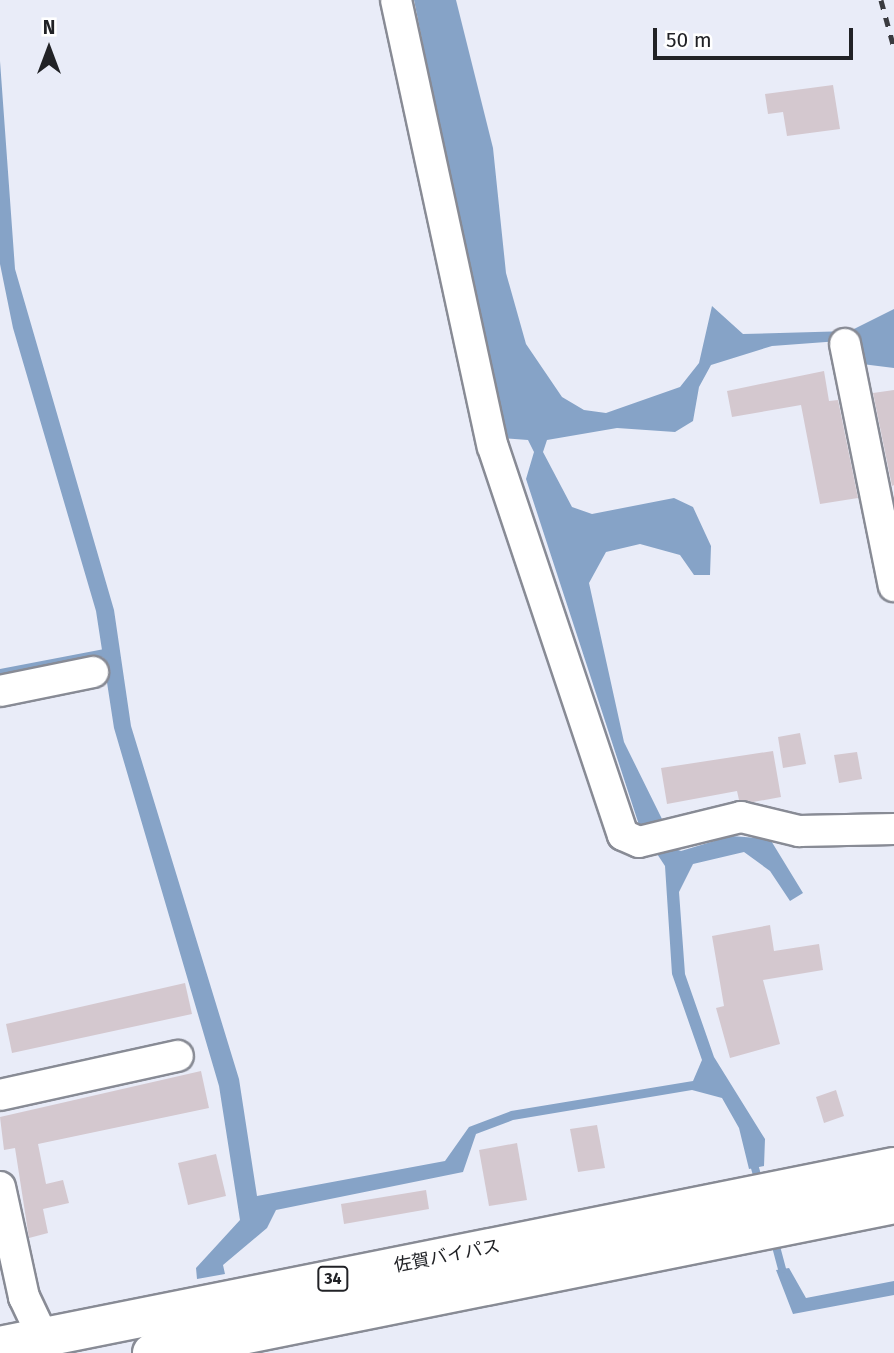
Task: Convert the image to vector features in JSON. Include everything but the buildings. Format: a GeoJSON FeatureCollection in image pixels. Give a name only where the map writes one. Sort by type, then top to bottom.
{"type":"FeatureCollection","features":[{"type":"Feature","properties":{"kind":"highway","name":"佐賀バイパス"},"geometry":{"type":"LineString","coordinates":[[152,1353],[667,1231],[894,1167]]}},
{"type":"Feature","properties":{"kind":"highway","name":"佐賀バイパス"},"geometry":{"type":"LineString","coordinates":[[0,1346],[667,1231],[894,1205]]}},
{"type":"Feature","properties":{"kind":"street"},"geometry":{"type":"LineString","coordinates":[[396,0],[493,447],[623,835],[653,838],[741,817],[799,831],[894,829]]}},
{"type":"Feature","properties":{"kind":"street"},"geometry":{"type":"LineString","coordinates":[[845,344],[894,586]]}},
{"type":"Feature","properties":{"kind":"street"},"geometry":{"type":"LineString","coordinates":[[0,691],[93,672]]}},
{"type":"Feature","properties":{"kind":"street"},"geometry":{"type":"LineString","coordinates":[[0,1095],[178,1056]]}},
{"type":"Feature","properties":{"kind":"street"},"geometry":{"type":"LineString","coordinates":[[0,1187],[24,1297],[43,1337]]}},
{"type":"Feature","properties":{"kind":"water"},"geometry":{"type":"Polygon","coordinates":[[[414,0],[456,0],[493,148],[506,273],[526,344],[562,397],[584,410],[606,413],[680,387],[699,363],[712,306],[743,334],[850,331],[894,309],[894,368],[862,364],[853,340],[772,346],[711,365],[699,387],[693,421],[675,432],[617,428],[547,440],[543,452],[572,507],[592,514],[674,498],[693,507],[711,546],[710,575],[694,575],[680,555],[640,544],[606,552],[589,583],[624,742],[662,819],[657,827],[664,845],[681,851],[731,836],[770,839],[803,893],[790,901],[770,871],[744,852],[693,864],[679,892],[685,974],[714,1057],[765,1139],[764,1166],[749,1169],[739,1128],[722,1098],[692,1090],[513,1120],[476,1134],[463,1172],[276,1210],[267,1228],[223,1265],[225,1274],[197,1279],[196,1268],[240,1220],[219,1086],[114,728],[96,611],[13,328],[0,264],[0,61],[15,269],[114,610],[131,726],[239,1079],[257,1196],[445,1161],[469,1127],[511,1111],[693,1081],[702,1060],[672,974],[665,866],[640,828],[526,479],[534,452],[528,440],[502,438],[414,0]]]}},
{"type":"Feature","properties":{"kind":"water"},"geometry":{"type":"Polygon","coordinates":[[[789,1268],[806,1298],[894,1281],[894,1295],[793,1314],[776,1270],[789,1268]]]}},
{"type":"Feature","properties":{"kind":"waterway"},"geometry":{"type":"LineString","coordinates":[[0,673],[105,653]]}},
{"type":"Feature","properties":{"kind":"waterway"},"geometry":{"type":"LineString","coordinates":[[755,1168],[760,1185]]}},
{"type":"Feature","properties":{"kind":"waterway"},"geometry":{"type":"LineString","coordinates":[[774,1239],[782,1269]]}},
{"type":"Feature","properties":{"kind":"railway"},"geometry":{"type":"LineString","coordinates":[[881,0],[894,48]]}}]}
